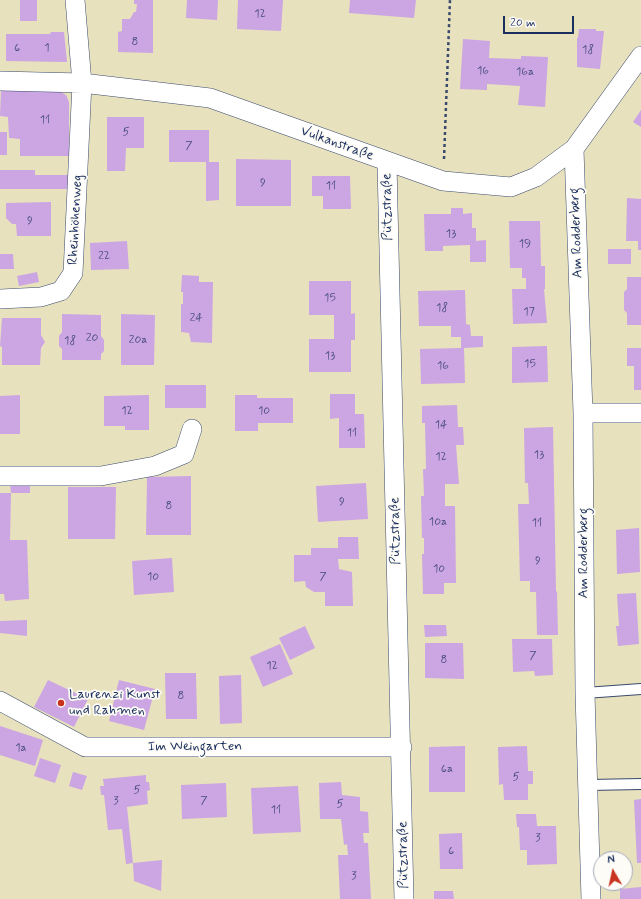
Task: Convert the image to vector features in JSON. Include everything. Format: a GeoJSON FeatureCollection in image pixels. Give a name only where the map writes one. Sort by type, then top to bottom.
{"type":"FeatureCollection","features":[{"type":"Feature","properties":{"kind":"street","name":"Rheinhöhenweg"},"geometry":{"type":"LineString","coordinates":[[0,300],[41,297],[61,291],[73,273],[82,83],[75,0]]}},
{"type":"Feature","properties":{"kind":"street","name":"Vulkanstraße"},"geometry":{"type":"LineString","coordinates":[[0,82],[82,83],[210,98],[444,181],[511,187],[536,178],[574,149],[641,56]]}},
{"type":"Feature","properties":{"kind":"street","name":"Am Rodderberg"},"geometry":{"type":"LineString","coordinates":[[574,149],[583,413],[585,693],[589,786],[591,899]]}},
{"type":"Feature","properties":{"kind":"street","name":"Pützstraße"},"geometry":{"type":"LineString","coordinates":[[387,162],[402,747],[404,899]]}},
{"type":"Feature","properties":{"kind":"street"},"geometry":{"type":"LineString","coordinates":[[583,413],[641,413]]}},
{"type":"Feature","properties":{"kind":"street"},"geometry":{"type":"LineString","coordinates":[[0,476],[101,476],[155,466],[184,454],[192,429]]}},
{"type":"Feature","properties":{"kind":"street","name":"Im Weingarten"},"geometry":{"type":"LineString","coordinates":[[0,701],[85,747],[402,747]]}},
{"type":"Feature","properties":{"kind":"lane"},"geometry":{"type":"LineString","coordinates":[[585,693],[641,689]]}},
{"type":"Feature","properties":{"kind":"lane"},"geometry":{"type":"LineString","coordinates":[[589,786],[641,784]]}},
{"type":"Feature","properties":{"kind":"path"},"geometry":{"type":"LineString","coordinates":[[444,181],[450,0]]}},
{"type":"Feature","properties":{"kind":"building"},"geometry":{"type":"Polygon","coordinates":[[[20,0],[37,0],[37,21],[20,21],[20,0]]]}},
{"type":"Feature","properties":{"kind":"building"},"geometry":{"type":"Polygon","coordinates":[[[134,0],[153,0],[153,53],[118,52],[118,32],[122,31],[122,19],[130,19],[134,12],[136,12],[137,4],[134,4],[134,0]]]}},
{"type":"Feature","properties":{"kind":"building"},"geometry":{"type":"Polygon","coordinates":[[[187,0],[218,0],[217,20],[186,18],[187,0]]]}},
{"type":"Feature","properties":{"kind":"building"},"geometry":{"type":"Polygon","coordinates":[[[238,0],[283,0],[281,31],[237,29],[238,0]]]}},
{"type":"Feature","properties":{"kind":"building"},"geometry":{"type":"Polygon","coordinates":[[[350,0],[416,0],[414,18],[349,13],[350,0]]]}},
{"type":"Feature","properties":{"kind":"building"},"geometry":{"type":"Polygon","coordinates":[[[579,29],[596,29],[596,31],[604,31],[600,69],[577,67],[577,38],[579,29]]]}},
{"type":"Feature","properties":{"kind":"building"},"geometry":{"type":"Polygon","coordinates":[[[51,32],[64,32],[67,62],[6,61],[6,34],[50,34],[51,32]]]}},
{"type":"Feature","properties":{"kind":"building"},"geometry":{"type":"Polygon","coordinates":[[[463,39],[490,41],[489,58],[521,59],[521,56],[548,57],[545,107],[518,105],[520,86],[487,84],[487,90],[460,89],[463,39]]]}},
{"type":"Feature","properties":{"kind":"building"},"geometry":{"type":"Polygon","coordinates":[[[1,90],[59,91],[66,95],[69,102],[69,156],[20,156],[20,139],[9,138],[8,117],[0,116],[1,90]]]}},
{"type":"Feature","properties":{"kind":"building"},"geometry":{"type":"Polygon","coordinates":[[[641,110],[641,127],[633,122],[641,110]]]}},
{"type":"Feature","properties":{"kind":"building"},"geometry":{"type":"Polygon","coordinates":[[[107,117],[144,117],[144,148],[126,148],[125,171],[107,171],[107,117]]]}},
{"type":"Feature","properties":{"kind":"building"},"geometry":{"type":"Polygon","coordinates":[[[169,130],[209,130],[209,162],[219,162],[219,200],[206,201],[206,162],[169,162],[169,130]]]}},
{"type":"Feature","properties":{"kind":"building"},"geometry":{"type":"Polygon","coordinates":[[[0,132],[7,132],[7,155],[0,155],[0,132]]]}},
{"type":"Feature","properties":{"kind":"building"},"geometry":{"type":"Polygon","coordinates":[[[236,159],[291,160],[291,206],[236,206],[236,159]]]}},
{"type":"Feature","properties":{"kind":"building"},"geometry":{"type":"Polygon","coordinates":[[[0,170],[35,170],[35,175],[69,175],[69,189],[0,189],[0,170]]]}},
{"type":"Feature","properties":{"kind":"building"},"geometry":{"type":"Polygon","coordinates":[[[312,176],[350,176],[351,209],[323,209],[323,196],[312,196],[312,176]]]}},
{"type":"Feature","properties":{"kind":"building"},"geometry":{"type":"Polygon","coordinates":[[[627,198],[641,199],[641,250],[638,250],[638,241],[626,241],[627,198]]]}},
{"type":"Feature","properties":{"kind":"building"},"geometry":{"type":"Polygon","coordinates":[[[51,202],[51,236],[17,236],[16,224],[12,224],[6,218],[6,203],[51,202]]]}},
{"type":"Feature","properties":{"kind":"building"},"geometry":{"type":"Polygon","coordinates":[[[451,208],[463,208],[463,214],[472,213],[472,228],[476,228],[476,241],[486,240],[486,262],[470,262],[470,245],[443,246],[443,251],[425,251],[424,214],[451,214],[451,208]]]}},
{"type":"Feature","properties":{"kind":"building"},"geometry":{"type":"Polygon","coordinates":[[[509,221],[540,221],[541,266],[545,266],[544,289],[547,323],[513,324],[512,289],[526,289],[526,278],[522,278],[522,268],[510,268],[509,221]]]}},
{"type":"Feature","properties":{"kind":"building"},"geometry":{"type":"Polygon","coordinates":[[[127,241],[129,269],[91,270],[90,243],[127,241]]]}},
{"type":"Feature","properties":{"kind":"building"},"geometry":{"type":"Polygon","coordinates":[[[608,249],[631,249],[631,264],[608,264],[608,249]]]}},
{"type":"Feature","properties":{"kind":"building"},"geometry":{"type":"Polygon","coordinates":[[[0,254],[13,254],[14,269],[0,269],[0,254]]]}},
{"type":"Feature","properties":{"kind":"building"},"geometry":{"type":"Polygon","coordinates":[[[37,272],[39,282],[19,286],[17,276],[37,272]]]}},
{"type":"Feature","properties":{"kind":"building"},"geometry":{"type":"Polygon","coordinates":[[[182,275],[199,276],[199,282],[213,282],[212,343],[191,342],[189,333],[181,332],[181,304],[183,304],[183,292],[181,292],[182,275]]]}},
{"type":"Feature","properties":{"kind":"building"},"geometry":{"type":"Polygon","coordinates":[[[627,277],[641,277],[641,325],[627,325],[627,313],[624,310],[624,292],[627,289],[627,277]]]}},
{"type":"Feature","properties":{"kind":"building"},"geometry":{"type":"Polygon","coordinates":[[[309,281],[351,281],[351,314],[355,313],[355,340],[351,340],[351,372],[309,372],[309,339],[334,339],[334,315],[309,315],[309,281]]]}},
{"type":"Feature","properties":{"kind":"building"},"geometry":{"type":"Polygon","coordinates":[[[465,290],[466,324],[470,325],[471,336],[483,336],[483,347],[464,348],[465,383],[421,384],[420,349],[461,348],[461,337],[451,337],[451,326],[419,326],[418,291],[465,290]]]}},
{"type":"Feature","properties":{"kind":"building"},"geometry":{"type":"Polygon","coordinates":[[[62,314],[101,315],[101,336],[104,340],[104,351],[101,354],[101,360],[62,360],[62,349],[59,346],[59,336],[62,332],[62,314]]]}},
{"type":"Feature","properties":{"kind":"building"},"geometry":{"type":"Polygon","coordinates":[[[121,314],[155,315],[154,365],[121,365],[121,314]]]}},
{"type":"Feature","properties":{"kind":"building"},"geometry":{"type":"Polygon","coordinates":[[[2,318],[41,318],[41,335],[45,342],[41,348],[40,365],[2,365],[2,347],[0,346],[2,318]]]}},
{"type":"Feature","properties":{"kind":"building"},"geometry":{"type":"Polygon","coordinates":[[[547,346],[548,382],[512,383],[512,347],[547,346]]]}},
{"type":"Feature","properties":{"kind":"building"},"geometry":{"type":"Polygon","coordinates":[[[627,348],[641,348],[641,390],[634,390],[634,366],[627,366],[627,348]]]}},
{"type":"Feature","properties":{"kind":"building"},"geometry":{"type":"Polygon","coordinates":[[[165,385],[206,385],[206,408],[165,408],[165,385]]]}},
{"type":"Feature","properties":{"kind":"building"},"geometry":{"type":"Polygon","coordinates":[[[330,394],[355,394],[355,414],[364,414],[365,448],[339,448],[339,418],[330,419],[330,394]]]}},
{"type":"Feature","properties":{"kind":"building"},"geometry":{"type":"Polygon","coordinates":[[[20,395],[20,434],[0,434],[0,396],[20,395]]]}},
{"type":"Feature","properties":{"kind":"building"},"geometry":{"type":"Polygon","coordinates":[[[149,395],[149,430],[125,430],[125,426],[104,426],[104,396],[149,395]]]}},
{"type":"Feature","properties":{"kind":"building"},"geometry":{"type":"Polygon","coordinates":[[[235,395],[257,395],[257,398],[293,398],[293,423],[258,423],[258,431],[235,431],[235,395]]]}},
{"type":"Feature","properties":{"kind":"building"},"geometry":{"type":"Polygon","coordinates":[[[457,405],[458,427],[463,427],[464,445],[456,445],[459,484],[445,484],[445,506],[455,506],[456,583],[444,583],[444,594],[423,594],[422,554],[424,554],[424,538],[422,538],[421,496],[424,496],[423,469],[426,469],[425,423],[422,423],[422,406],[457,405]]]}},
{"type":"Feature","properties":{"kind":"building"},"geometry":{"type":"Polygon","coordinates":[[[553,427],[558,635],[537,635],[536,592],[530,592],[530,581],[520,581],[518,504],[529,504],[528,483],[525,483],[524,428],[553,427]]]}},
{"type":"Feature","properties":{"kind":"building"},"geometry":{"type":"Polygon","coordinates":[[[191,476],[191,535],[146,535],[147,477],[191,476]]]}},
{"type":"Feature","properties":{"kind":"building"},"geometry":{"type":"Polygon","coordinates":[[[366,483],[368,519],[318,522],[316,486],[366,483]]]}},
{"type":"Feature","properties":{"kind":"building"},"geometry":{"type":"Polygon","coordinates":[[[10,484],[30,484],[30,493],[11,493],[10,484]]]}},
{"type":"Feature","properties":{"kind":"building"},"geometry":{"type":"Polygon","coordinates":[[[68,487],[116,487],[115,539],[68,539],[68,487]]]}},
{"type":"Feature","properties":{"kind":"building"},"geometry":{"type":"Polygon","coordinates":[[[0,493],[11,493],[10,540],[27,540],[29,599],[5,601],[4,594],[0,594],[0,493]]]}},
{"type":"Feature","properties":{"kind":"building"},"geometry":{"type":"Polygon","coordinates":[[[639,528],[640,572],[617,574],[616,530],[639,528]]]}},
{"type":"Feature","properties":{"kind":"building"},"geometry":{"type":"Polygon","coordinates":[[[338,537],[358,537],[359,559],[338,559],[339,569],[352,572],[353,606],[325,606],[325,592],[314,592],[306,587],[305,581],[294,582],[294,555],[311,555],[311,548],[338,548],[338,537]]]}},
{"type":"Feature","properties":{"kind":"building"},"geometry":{"type":"Polygon","coordinates":[[[172,558],[174,592],[134,595],[132,561],[172,558]]]}},
{"type":"Feature","properties":{"kind":"building"},"geometry":{"type":"Polygon","coordinates":[[[636,593],[639,644],[618,646],[616,626],[619,626],[617,594],[636,593]]]}},
{"type":"Feature","properties":{"kind":"building"},"geometry":{"type":"Polygon","coordinates":[[[27,620],[27,636],[0,633],[0,621],[27,620]]]}},
{"type":"Feature","properties":{"kind":"building"},"geometry":{"type":"Polygon","coordinates":[[[424,625],[446,625],[447,636],[425,637],[424,625]]]}},
{"type":"Feature","properties":{"kind":"building"},"geometry":{"type":"Polygon","coordinates":[[[305,626],[315,648],[290,660],[279,638],[305,626]]]}},
{"type":"Feature","properties":{"kind":"building"},"geometry":{"type":"Polygon","coordinates":[[[512,639],[552,639],[553,675],[535,676],[534,671],[513,672],[512,639]]]}},
{"type":"Feature","properties":{"kind":"building"},"geometry":{"type":"Polygon","coordinates":[[[425,643],[463,643],[464,679],[425,678],[425,643]]]}},
{"type":"Feature","properties":{"kind":"building"},"geometry":{"type":"Polygon","coordinates":[[[280,644],[293,674],[263,687],[250,657],[280,644]]]}},
{"type":"Feature","properties":{"kind":"building"},"geometry":{"type":"Polygon","coordinates":[[[165,673],[196,673],[197,719],[166,719],[165,673]]]}},
{"type":"Feature","properties":{"kind":"building"},"geometry":{"type":"Polygon","coordinates":[[[241,675],[242,723],[220,724],[219,676],[241,675]]]}},
{"type":"Feature","properties":{"kind":"building","name":"Laurenzi Kunst und Rahmen"},"geometry":{"type":"Polygon","coordinates":[[[48,680],[88,699],[74,727],[34,707],[48,680]]]}},
{"type":"Feature","properties":{"kind":"building"},"geometry":{"type":"Polygon","coordinates":[[[119,680],[155,689],[144,730],[109,721],[119,680]]]}},
{"type":"Feature","properties":{"kind":"building"},"geometry":{"type":"Polygon","coordinates":[[[0,726],[43,740],[35,766],[0,755],[0,726]]]}},
{"type":"Feature","properties":{"kind":"building"},"geometry":{"type":"Polygon","coordinates":[[[465,746],[465,792],[429,792],[429,747],[465,746]]]}},
{"type":"Feature","properties":{"kind":"building"},"geometry":{"type":"Polygon","coordinates":[[[527,746],[528,771],[533,771],[533,784],[528,784],[528,800],[504,800],[503,784],[499,785],[498,747],[527,746]]]}},
{"type":"Feature","properties":{"kind":"building"},"geometry":{"type":"Polygon","coordinates":[[[40,758],[61,765],[55,783],[34,776],[40,758]]]}},
{"type":"Feature","properties":{"kind":"building"},"geometry":{"type":"Polygon","coordinates":[[[73,772],[87,776],[82,790],[69,786],[73,772]]]}},
{"type":"Feature","properties":{"kind":"building"},"geometry":{"type":"Polygon","coordinates":[[[146,775],[146,782],[149,782],[150,790],[147,791],[148,804],[127,807],[133,863],[126,864],[122,829],[108,830],[104,795],[101,795],[100,786],[104,786],[103,779],[146,775]]]}},
{"type":"Feature","properties":{"kind":"building"},"geometry":{"type":"Polygon","coordinates":[[[341,782],[342,795],[360,797],[360,811],[368,812],[369,833],[363,833],[364,843],[368,843],[371,899],[340,899],[338,855],[348,855],[347,844],[344,845],[341,819],[320,819],[319,783],[341,782]]]}},
{"type":"Feature","properties":{"kind":"building"},"geometry":{"type":"Polygon","coordinates":[[[226,783],[227,817],[182,819],[181,785],[226,783]]]}},
{"type":"Feature","properties":{"kind":"building"},"geometry":{"type":"Polygon","coordinates":[[[298,786],[301,832],[253,834],[251,788],[298,786]]]}},
{"type":"Feature","properties":{"kind":"building"},"geometry":{"type":"Polygon","coordinates":[[[641,799],[641,863],[637,863],[634,800],[641,799]]]}},
{"type":"Feature","properties":{"kind":"building"},"geometry":{"type":"Polygon","coordinates":[[[516,814],[536,814],[537,826],[556,826],[557,864],[527,865],[527,850],[520,850],[519,827],[517,827],[516,814]]]}},
{"type":"Feature","properties":{"kind":"building"},"geometry":{"type":"Polygon","coordinates":[[[462,833],[463,869],[440,869],[439,834],[462,833]]]}},
{"type":"Feature","properties":{"kind":"building"},"geometry":{"type":"Polygon","coordinates":[[[162,860],[161,891],[134,881],[133,863],[162,860]]]}},
{"type":"Feature","properties":{"kind":"building"},"geometry":{"type":"Polygon","coordinates":[[[641,887],[641,899],[620,899],[620,891],[633,891],[633,888],[641,887]]]}},
{"type":"Feature","properties":{"kind":"building"},"geometry":{"type":"Polygon","coordinates":[[[434,891],[453,891],[454,899],[434,899],[434,891]]]}},
{"type":"Feature","properties":{"kind":"place","name":"Laurenzi Kunst und Rahmen"},"geometry":{"type":"Point","coordinates":[61,703]}}]}
